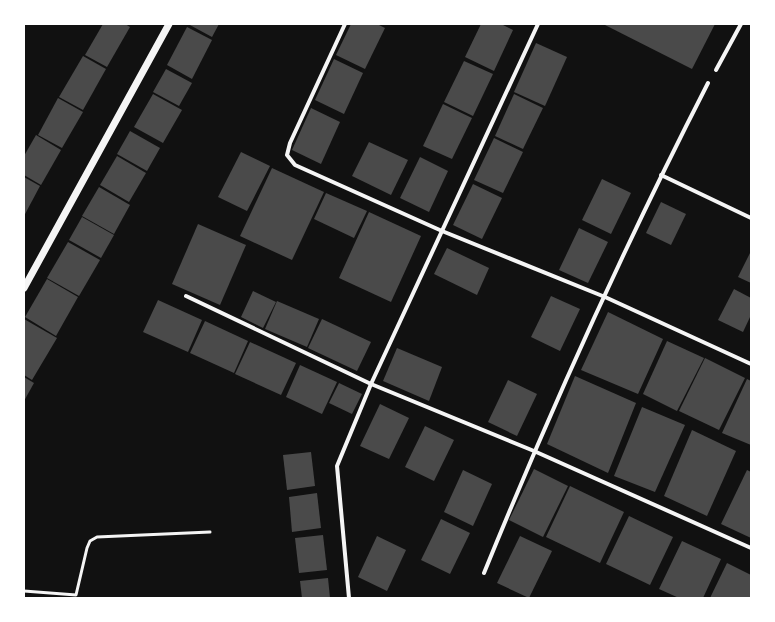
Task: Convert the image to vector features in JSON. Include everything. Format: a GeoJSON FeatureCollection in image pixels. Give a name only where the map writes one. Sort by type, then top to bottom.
{"type":"FeatureCollection","features":[{"type":"Feature","properties":{"kind":"street"},"geometry":{"type":"LineString","coordinates":[[24,288],[169,24]]}},
{"type":"Feature","properties":{"kind":"street"},"geometry":{"type":"LineString","coordinates":[[345,24],[290,143],[287,155],[295,165],[442,231],[604,297],[751,364]]}},
{"type":"Feature","properties":{"kind":"street"},"geometry":{"type":"LineString","coordinates":[[349,598],[338,466],[371,384],[538,24]]}},
{"type":"Feature","properties":{"kind":"street"},"geometry":{"type":"LineString","coordinates":[[716,70],[742,24]]}},
{"type":"Feature","properties":{"kind":"street"},"geometry":{"type":"LineString","coordinates":[[484,572],[534,451],[604,297],[661,175],[708,84]]}},
{"type":"Feature","properties":{"kind":"street"},"geometry":{"type":"LineString","coordinates":[[661,175],[751,218]]}},
{"type":"Feature","properties":{"kind":"street"},"geometry":{"type":"LineString","coordinates":[[186,296],[371,384],[534,451],[751,548]]}},
{"type":"Feature","properties":{"kind":"lane"},"geometry":{"type":"LineString","coordinates":[[24,591],[77,596],[87,548],[90,541],[96,537],[210,532]]}},
{"type":"Feature","properties":{"kind":"building"},"geometry":{"type":"Polygon","coordinates":[[[103,24],[125,24],[130,27],[107,67],[85,55],[103,24]]]}},
{"type":"Feature","properties":{"kind":"building"},"geometry":{"type":"Polygon","coordinates":[[[188,24],[219,24],[212,37],[188,24]]]}},
{"type":"Feature","properties":{"kind":"building"},"geometry":{"type":"Polygon","coordinates":[[[351,24],[377,24],[385,28],[365,69],[336,55],[351,24]]]}},
{"type":"Feature","properties":{"kind":"building"},"geometry":{"type":"Polygon","coordinates":[[[481,24],[501,24],[513,30],[494,71],[465,57],[481,24]]]}},
{"type":"Feature","properties":{"kind":"building"},"geometry":{"type":"Polygon","coordinates":[[[603,24],[715,24],[692,69],[603,24]]]}},
{"type":"Feature","properties":{"kind":"building"},"geometry":{"type":"Polygon","coordinates":[[[187,27],[212,40],[192,79],[167,65],[187,27]]]}},
{"type":"Feature","properties":{"kind":"building"},"geometry":{"type":"Polygon","coordinates":[[[536,43],[567,57],[545,106],[514,92],[536,43]]]}},
{"type":"Feature","properties":{"kind":"building"},"geometry":{"type":"Polygon","coordinates":[[[83,56],[106,69],[83,110],[59,97],[83,56]]]}},
{"type":"Feature","properties":{"kind":"building"},"geometry":{"type":"Polygon","coordinates":[[[334,59],[363,73],[344,114],[315,100],[334,59]]]}},
{"type":"Feature","properties":{"kind":"building"},"geometry":{"type":"Polygon","coordinates":[[[464,61],[493,74],[473,116],[444,102],[464,61]]]}},
{"type":"Feature","properties":{"kind":"building"},"geometry":{"type":"Polygon","coordinates":[[[166,69],[192,83],[179,106],[153,92],[166,69]]]}},
{"type":"Feature","properties":{"kind":"building"},"geometry":{"type":"Polygon","coordinates":[[[153,94],[182,110],[163,143],[134,127],[153,94]]]}},
{"type":"Feature","properties":{"kind":"building"},"geometry":{"type":"Polygon","coordinates":[[[514,94],[543,108],[523,149],[495,136],[514,94]]]}},
{"type":"Feature","properties":{"kind":"building"},"geometry":{"type":"Polygon","coordinates":[[[58,98],[83,112],[62,148],[38,135],[58,98]]]}},
{"type":"Feature","properties":{"kind":"building"},"geometry":{"type":"Polygon","coordinates":[[[443,104],[472,118],[452,159],[423,146],[443,104]]]}},
{"type":"Feature","properties":{"kind":"building"},"geometry":{"type":"Polygon","coordinates":[[[311,108],[340,122],[321,164],[292,150],[311,108]]]}},
{"type":"Feature","properties":{"kind":"building"},"geometry":{"type":"Polygon","coordinates":[[[130,131],[160,148],[147,171],[117,154],[130,131]]]}},
{"type":"Feature","properties":{"kind":"building"},"geometry":{"type":"Polygon","coordinates":[[[36,135],[61,150],[41,185],[24,175],[24,156],[36,135]]]}},
{"type":"Feature","properties":{"kind":"building"},"geometry":{"type":"Polygon","coordinates":[[[494,138],[523,152],[503,193],[474,180],[494,138]]]}},
{"type":"Feature","properties":{"kind":"building"},"geometry":{"type":"Polygon","coordinates":[[[369,142],[408,160],[391,195],[352,176],[369,142]]]}},
{"type":"Feature","properties":{"kind":"building"},"geometry":{"type":"Polygon","coordinates":[[[241,152],[270,166],[247,211],[218,197],[241,152]]]}},
{"type":"Feature","properties":{"kind":"building"},"geometry":{"type":"Polygon","coordinates":[[[117,156],[146,173],[129,202],[100,185],[117,156]]]}},
{"type":"Feature","properties":{"kind":"building"},"geometry":{"type":"Polygon","coordinates":[[[420,157],[448,171],[429,212],[400,198],[420,157]]]}},
{"type":"Feature","properties":{"kind":"building"},"geometry":{"type":"Polygon","coordinates":[[[272,168],[324,192],[292,260],[240,236],[272,168]]]}},
{"type":"Feature","properties":{"kind":"building"},"geometry":{"type":"Polygon","coordinates":[[[24,177],[40,186],[24,216],[24,177]]]}},
{"type":"Feature","properties":{"kind":"building"},"geometry":{"type":"Polygon","coordinates":[[[602,179],[631,193],[611,234],[582,220],[602,179]]]}},
{"type":"Feature","properties":{"kind":"building"},"geometry":{"type":"Polygon","coordinates":[[[473,184],[502,198],[482,239],[453,225],[473,184]]]}},
{"type":"Feature","properties":{"kind":"building"},"geometry":{"type":"Polygon","coordinates":[[[99,187],[130,205],[114,234],[82,216],[99,187]]]}},
{"type":"Feature","properties":{"kind":"building"},"geometry":{"type":"Polygon","coordinates":[[[326,193],[367,211],[354,238],[314,219],[326,193]]]}},
{"type":"Feature","properties":{"kind":"building"},"geometry":{"type":"Polygon","coordinates":[[[661,202],[686,214],[671,245],[646,233],[661,202]]]}},
{"type":"Feature","properties":{"kind":"building"},"geometry":{"type":"Polygon","coordinates":[[[369,212],[421,236],[391,302],[339,278],[369,212]]]}},
{"type":"Feature","properties":{"kind":"building"},"geometry":{"type":"Polygon","coordinates":[[[82,217],[114,235],[101,258],[69,240],[82,217]]]}},
{"type":"Feature","properties":{"kind":"building"},"geometry":{"type":"Polygon","coordinates":[[[198,224],[246,245],[220,305],[172,284],[198,224]]]}},
{"type":"Feature","properties":{"kind":"building"},"geometry":{"type":"Polygon","coordinates":[[[579,228],[608,242],[588,283],[559,270],[579,228]]]}},
{"type":"Feature","properties":{"kind":"building"},"geometry":{"type":"Polygon","coordinates":[[[68,242],[100,260],[79,296],[47,278],[68,242]]]}},
{"type":"Feature","properties":{"kind":"building"},"geometry":{"type":"Polygon","coordinates":[[[447,248],[489,268],[477,295],[434,274],[447,248]]]}},
{"type":"Feature","properties":{"kind":"building"},"geometry":{"type":"Polygon","coordinates":[[[751,251],[751,283],[738,277],[751,251]]]}},
{"type":"Feature","properties":{"kind":"building"},"geometry":{"type":"Polygon","coordinates":[[[47,279],[78,297],[56,336],[25,317],[47,279]]]}},
{"type":"Feature","properties":{"kind":"building"},"geometry":{"type":"Polygon","coordinates":[[[734,289],[751,298],[751,315],[743,332],[718,320],[734,289]]]}},
{"type":"Feature","properties":{"kind":"building"},"geometry":{"type":"Polygon","coordinates":[[[253,291],[276,302],[263,328],[241,317],[253,291]]]}},
{"type":"Feature","properties":{"kind":"building"},"geometry":{"type":"Polygon","coordinates":[[[551,296],[580,309],[560,351],[531,337],[551,296]]]}},
{"type":"Feature","properties":{"kind":"building"},"geometry":{"type":"Polygon","coordinates":[[[158,300],[202,320],[188,352],[143,332],[158,300]]]}},
{"type":"Feature","properties":{"kind":"building"},"geometry":{"type":"Polygon","coordinates":[[[277,301],[319,319],[307,347],[265,329],[277,301]]]}},
{"type":"Feature","properties":{"kind":"building"},"geometry":{"type":"Polygon","coordinates":[[[608,312],[663,339],[638,394],[581,370],[608,312]]]}},
{"type":"Feature","properties":{"kind":"building"},"geometry":{"type":"Polygon","coordinates":[[[24,319],[57,338],[32,380],[24,375],[24,319]]]}},
{"type":"Feature","properties":{"kind":"building"},"geometry":{"type":"Polygon","coordinates":[[[322,319],[371,342],[357,371],[308,348],[322,319]]]}},
{"type":"Feature","properties":{"kind":"building"},"geometry":{"type":"Polygon","coordinates":[[[205,321],[248,341],[234,373],[190,353],[205,321]]]}},
{"type":"Feature","properties":{"kind":"building"},"geometry":{"type":"Polygon","coordinates":[[[667,341],[704,358],[677,411],[643,394],[667,341]]]}},
{"type":"Feature","properties":{"kind":"building"},"geometry":{"type":"Polygon","coordinates":[[[250,342],[296,363],[281,395],[235,374],[250,342]]]}},
{"type":"Feature","properties":{"kind":"building"},"geometry":{"type":"Polygon","coordinates":[[[397,348],[442,367],[429,401],[383,381],[397,348]]]}},
{"type":"Feature","properties":{"kind":"building"},"geometry":{"type":"Polygon","coordinates":[[[705,358],[745,378],[719,430],[679,411],[705,358]]]}},
{"type":"Feature","properties":{"kind":"building"},"geometry":{"type":"Polygon","coordinates":[[[300,365],[337,382],[322,414],[286,397],[300,365]]]}},
{"type":"Feature","properties":{"kind":"building"},"geometry":{"type":"Polygon","coordinates":[[[575,376],[636,403],[608,473],[547,444],[575,376]]]}},
{"type":"Feature","properties":{"kind":"building"},"geometry":{"type":"Polygon","coordinates":[[[24,377],[34,383],[24,401],[24,377]]]}},
{"type":"Feature","properties":{"kind":"building"},"geometry":{"type":"Polygon","coordinates":[[[747,379],[751,381],[751,445],[722,433],[747,379]]]}},
{"type":"Feature","properties":{"kind":"building"},"geometry":{"type":"Polygon","coordinates":[[[508,380],[537,394],[517,436],[488,422],[508,380]]]}},
{"type":"Feature","properties":{"kind":"building"},"geometry":{"type":"Polygon","coordinates":[[[339,383],[362,394],[352,414],[329,403],[339,383]]]}},
{"type":"Feature","properties":{"kind":"building"},"geometry":{"type":"Polygon","coordinates":[[[380,404],[409,418],[389,459],[360,446],[380,404]]]}},
{"type":"Feature","properties":{"kind":"building"},"geometry":{"type":"Polygon","coordinates":[[[642,407],[685,425],[655,492],[614,476],[642,407]]]}},
{"type":"Feature","properties":{"kind":"building"},"geometry":{"type":"Polygon","coordinates":[[[425,426],[454,440],[434,481],[405,467],[425,426]]]}},
{"type":"Feature","properties":{"kind":"building"},"geometry":{"type":"Polygon","coordinates":[[[692,430],[736,451],[707,516],[664,496],[692,430]]]}},
{"type":"Feature","properties":{"kind":"building"},"geometry":{"type":"Polygon","coordinates":[[[311,452],[315,486],[287,490],[283,455],[311,452]]]}},
{"type":"Feature","properties":{"kind":"building"},"geometry":{"type":"Polygon","coordinates":[[[534,469],[568,486],[543,537],[509,520],[534,469]]]}},
{"type":"Feature","properties":{"kind":"building"},"geometry":{"type":"Polygon","coordinates":[[[463,470],[492,484],[473,526],[444,512],[463,470]]]}},
{"type":"Feature","properties":{"kind":"building"},"geometry":{"type":"Polygon","coordinates":[[[747,470],[751,472],[751,538],[721,524],[747,470]]]}},
{"type":"Feature","properties":{"kind":"building"},"geometry":{"type":"Polygon","coordinates":[[[570,486],[624,512],[600,563],[546,537],[570,486]]]}},
{"type":"Feature","properties":{"kind":"building"},"geometry":{"type":"Polygon","coordinates":[[[317,493],[321,528],[292,532],[289,497],[317,493]]]}},
{"type":"Feature","properties":{"kind":"building"},"geometry":{"type":"Polygon","coordinates":[[[629,516],[673,537],[650,585],[606,564],[629,516]]]}},
{"type":"Feature","properties":{"kind":"building"},"geometry":{"type":"Polygon","coordinates":[[[441,519],[470,533],[450,574],[421,560],[441,519]]]}},
{"type":"Feature","properties":{"kind":"building"},"geometry":{"type":"Polygon","coordinates":[[[323,535],[327,570],[299,573],[295,538],[323,535]]]}},
{"type":"Feature","properties":{"kind":"building"},"geometry":{"type":"Polygon","coordinates":[[[377,536],[406,550],[387,591],[358,577],[377,536]]]}},
{"type":"Feature","properties":{"kind":"building"},"geometry":{"type":"Polygon","coordinates":[[[520,536],[552,551],[529,598],[497,583],[520,536]]]}},
{"type":"Feature","properties":{"kind":"building"},"geometry":{"type":"Polygon","coordinates":[[[682,541],[721,559],[703,598],[679,598],[659,589],[682,541]]]}},
{"type":"Feature","properties":{"kind":"building"},"geometry":{"type":"Polygon","coordinates":[[[727,563],[751,575],[751,598],[710,598],[727,563]]]}},
{"type":"Feature","properties":{"kind":"building"},"geometry":{"type":"Polygon","coordinates":[[[328,578],[330,598],[302,598],[300,581],[328,578]]]}}]}
